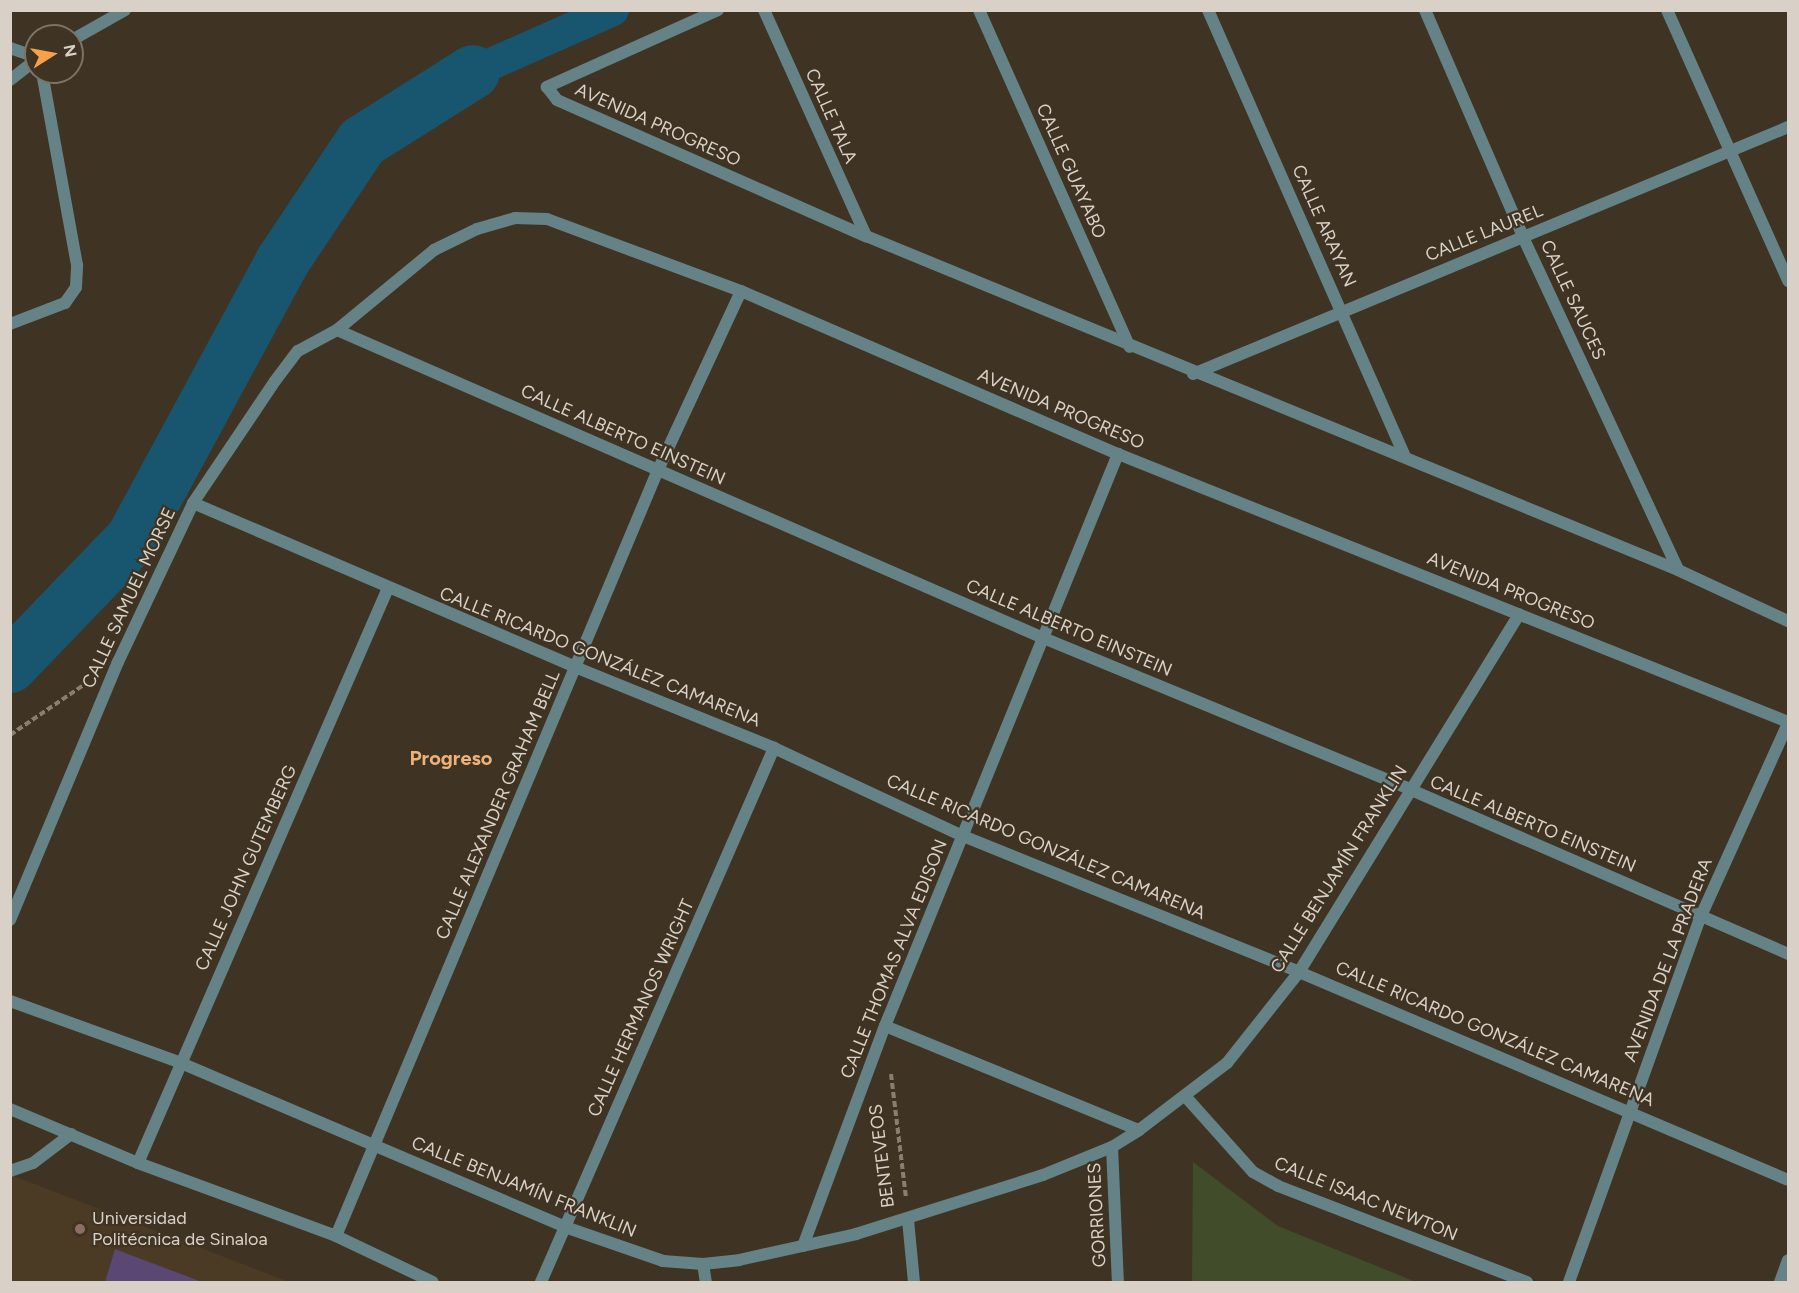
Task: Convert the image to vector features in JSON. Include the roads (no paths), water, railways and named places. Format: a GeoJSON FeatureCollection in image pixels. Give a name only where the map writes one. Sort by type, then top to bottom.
{"type":"FeatureCollection","features":[{"type":"Feature","properties":{"kind":"street"},"geometry":{"type":"LineString","coordinates":[[84,33],[126,10]]}},
{"type":"Feature","properties":{"kind":"street","name":"AVENIDA PROGRESO"},"geometry":{"type":"LineString","coordinates":[[718,10],[547,87],[557,100],[866,236],[1193,374],[1405,457],[1678,570],[1788,621]]}},
{"type":"Feature","properties":{"kind":"street","name":"CALLE TALA"},"geometry":{"type":"LineString","coordinates":[[764,10],[866,236]]}},
{"type":"Feature","properties":{"kind":"street","name":"CALLE GUAYABO"},"geometry":{"type":"LineString","coordinates":[[979,10],[1130,347]]}},
{"type":"Feature","properties":{"kind":"street","name":"CALLE ARAYAN"},"geometry":{"type":"LineString","coordinates":[[1208,10],[1405,457]]}},
{"type":"Feature","properties":{"kind":"street","name":"CALLE SAUCES"},"geometry":{"type":"LineString","coordinates":[[1425,10],[1523,237],[1678,570]]}},
{"type":"Feature","properties":{"kind":"street"},"geometry":{"type":"LineString","coordinates":[[1667,10],[1728,152],[1788,281]]}},
{"type":"Feature","properties":{"kind":"street"},"geometry":{"type":"LineString","coordinates":[[10,80],[24,68]]}},
{"type":"Feature","properties":{"kind":"street"},"geometry":{"type":"LineString","coordinates":[[10,324],[65,303],[76,287],[77,265],[44,84]]}},
{"type":"Feature","properties":{"kind":"street","name":"CALLE LAUREL"},"geometry":{"type":"LineString","coordinates":[[1193,374],[1788,127]]}},
{"type":"Feature","properties":{"kind":"street","name":"AVENIDA PROGRESO"},"geometry":{"type":"LineString","coordinates":[[337,330],[434,250],[477,229],[515,218],[547,219],[741,291],[1118,454],[1788,722]]}},
{"type":"Feature","properties":{"kind":"street","name":"CALLE ALEXANDER GRAHAM BELL"},"geometry":{"type":"LineString","coordinates":[[336,1236],[658,470],[741,291]]}},
{"type":"Feature","properties":{"kind":"street","name":"CALLE ALBERTO EINSTEIN"},"geometry":{"type":"LineString","coordinates":[[337,330],[1041,637],[1409,789],[1788,954]]}},
{"type":"Feature","properties":{"kind":"street","name":"CALLE SAMUEL MORSE"},"geometry":{"type":"LineString","coordinates":[[10,920],[118,662],[193,503],[298,351],[337,330]]}},
{"type":"Feature","properties":{"kind":"street","name":"CALLE THOMAS ALVA EDISON"},"geometry":{"type":"LineString","coordinates":[[803,1246],[885,1026],[1041,637],[1118,454]]}},
{"type":"Feature","properties":{"kind":"street","name":"CALLE RICARDO GONZÁLEZ CAMARENA"},"geometry":{"type":"LineString","coordinates":[[193,503],[575,668],[774,748],[963,836],[1299,972],[1629,1110],[1788,1180]]}},
{"type":"Feature","properties":{"kind":"street","name":"CALLE JOHN GUTEMBERG"},"geometry":{"type":"LineString","coordinates":[[138,1163],[388,588]]}},
{"type":"Feature","properties":{"kind":"street","name":"CALLE BENJAMÍN FRANKLIN"},"geometry":{"type":"LineString","coordinates":[[10,1001],[181,1063],[566,1227],[663,1261],[703,1264],[803,1246],[908,1220],[1043,1175],[1112,1147],[1139,1130],[1227,1063],[1299,972],[1409,789],[1519,614]]}},
{"type":"Feature","properties":{"kind":"street","name":"AVENIDA DE LA PRADERA"},"geometry":{"type":"LineString","coordinates":[[1569,1282],[1629,1110],[1701,916],[1788,722]]}},
{"type":"Feature","properties":{"kind":"street","name":"CALLE HERMANOS WRIGHT"},"geometry":{"type":"LineString","coordinates":[[542,1282],[774,748]]}},
{"type":"Feature","properties":{"kind":"street"},"geometry":{"type":"LineString","coordinates":[[885,1026],[1139,1130]]}},
{"type":"Feature","properties":{"kind":"street","name":"CALLE ISAAC NEWTON"},"geometry":{"type":"LineString","coordinates":[[1185,1096],[1254,1172],[1278,1186],[1527,1282]]}},
{"type":"Feature","properties":{"kind":"street"},"geometry":{"type":"LineString","coordinates":[[10,1109],[138,1163],[336,1236],[433,1282]]}},
{"type":"Feature","properties":{"kind":"street"},"geometry":{"type":"LineString","coordinates":[[10,1172],[33,1163],[71,1134]]}},
{"type":"Feature","properties":{"kind":"street","name":"GORRIONES"},"geometry":{"type":"LineString","coordinates":[[1112,1147],[1118,1282]]}},
{"type":"Feature","properties":{"kind":"street","name":"BENTEVEOS"},"geometry":{"type":"LineString","coordinates":[[908,1220],[914,1282]]}},
{"type":"Feature","properties":{"kind":"street"},"geometry":{"type":"LineString","coordinates":[[1780,1282],[1788,1260]]}},
{"type":"Feature","properties":{"kind":"street"},"geometry":{"type":"LineString","coordinates":[[703,1264],[706,1282]]}},
{"type":"Feature","properties":{"kind":"waterway"},"geometry":{"type":"LineString","coordinates":[[473,72],[613,10]]}},
{"type":"Feature","properties":{"kind":"waterway"},"geometry":{"type":"LineString","coordinates":[[10,666],[133,538],[282,262],[362,142],[473,72]]}},
{"type":"Feature","properties":{"kind":"place","name":"Universidad Politécnica de Sinaloa"},"geometry":{"type":"Point","coordinates":[80,1229]}},
{"type":"Feature","properties":{"kind":"district","name":"Progreso"},"geometry":{"type":"Point","coordinates":[451,758]}}]}
